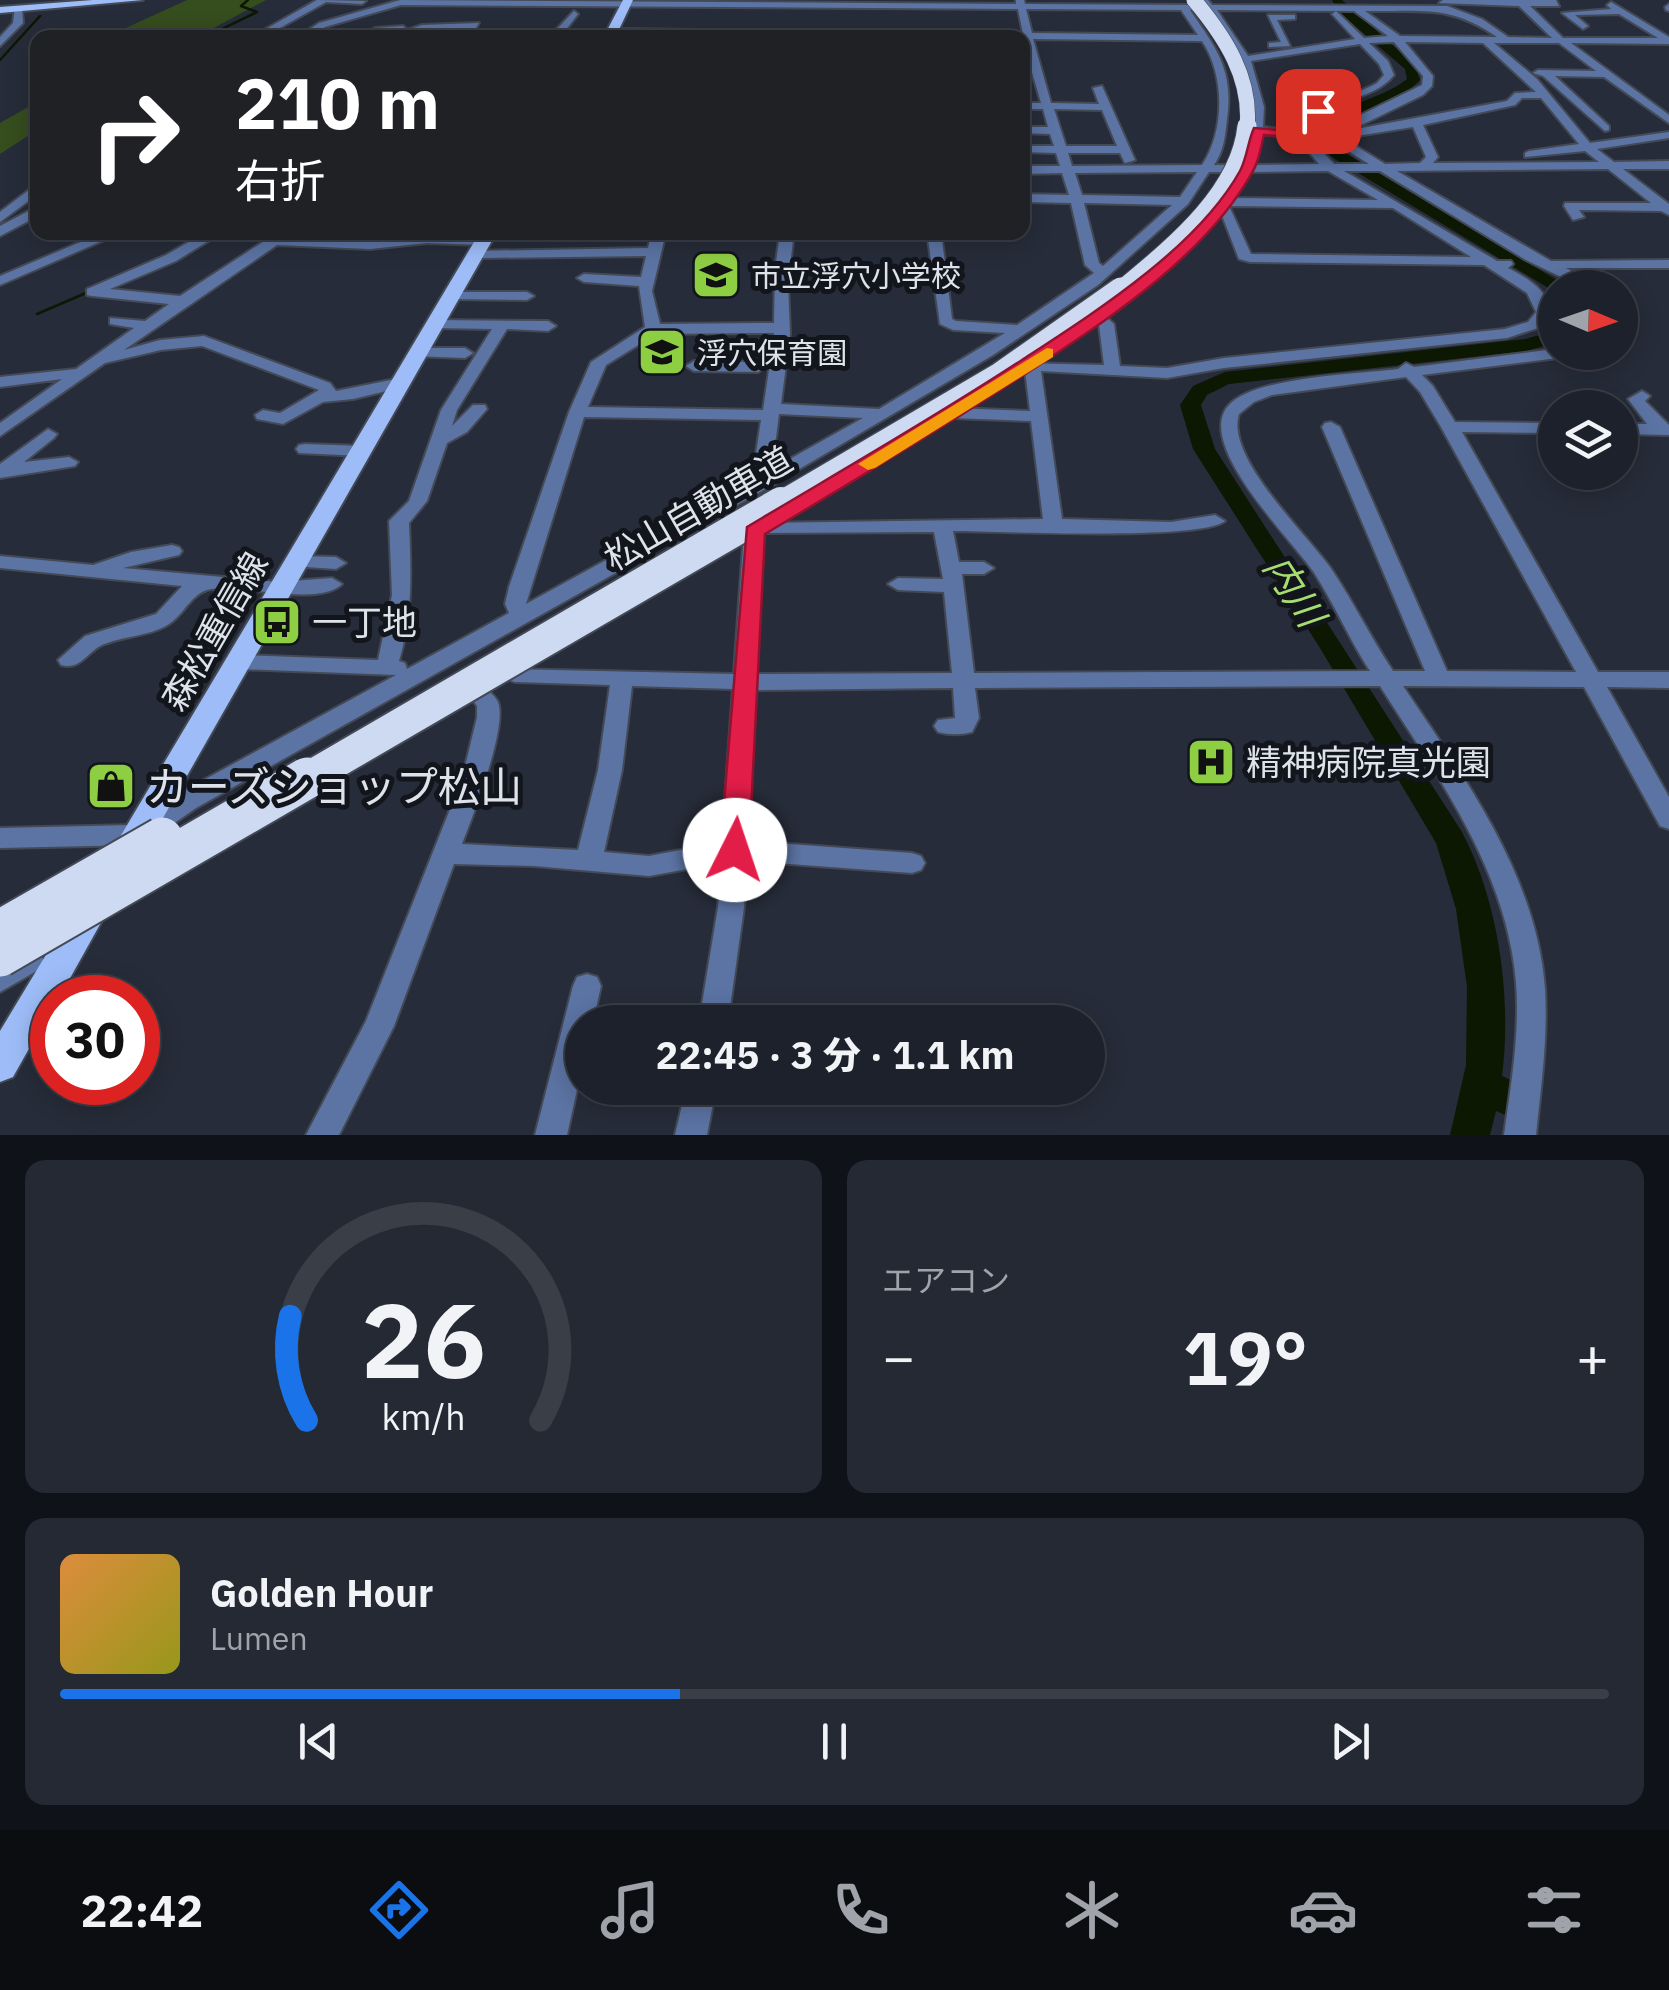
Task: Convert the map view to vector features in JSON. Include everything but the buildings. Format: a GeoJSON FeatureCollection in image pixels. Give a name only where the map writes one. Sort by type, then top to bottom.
{"type":"FeatureCollection","features":[{"type":"Feature","properties":{"kind":"highway","name":"松山自動車道"},"geometry":{"type":"LineString","coordinates":[[0,932],[896,419],[999,357],[1122,271],[1186,213],[1208,183],[1232,132],[1234,96],[1224,62],[1196,3]]}},
{"type":"Feature","properties":{"kind":"highway","name":"松山自動車道"},"geometry":{"type":"LineString","coordinates":[[0,956],[912,427],[1060,334],[1138,276],[1201,216],[1224,185],[1246,134],[1247,96],[1237,62],[1222,34],[1196,3]]}},
{"type":"Feature","properties":{"kind":"main road"},"geometry":{"type":"LineString","coordinates":[[15,9],[138,0]]}},
{"type":"Feature","properties":{"kind":"main road","name":"森松重信線"},"geometry":{"type":"LineString","coordinates":[[0,1066],[484,242]]}},
{"type":"Feature","properties":{"kind":"street"},"geometry":{"type":"LineString","coordinates":[[296,0],[362,1]]}},
{"type":"Feature","properties":{"kind":"street"},"geometry":{"type":"LineString","coordinates":[[276,30],[322,1]]}},
{"type":"Feature","properties":{"kind":"street"},"geometry":{"type":"LineString","coordinates":[[269,30],[322,1],[351,8],[313,30]]}},
{"type":"Feature","properties":{"kind":"street"},"geometry":{"type":"LineString","coordinates":[[1433,1],[1542,9]]}},
{"type":"Feature","properties":{"kind":"street"},"geometry":{"type":"LineString","coordinates":[[1433,1],[1504,38]]}},
{"type":"Feature","properties":{"kind":"street"},"geometry":{"type":"LineString","coordinates":[[347,25],[406,2],[465,12],[498,8]]}},
{"type":"Feature","properties":{"kind":"street"},"geometry":{"type":"LineString","coordinates":[[404,30],[465,12],[536,2],[682,30]]}},
{"type":"Feature","properties":{"kind":"street"},"geometry":{"type":"LineString","coordinates":[[619,19],[676,6],[713,3],[822,3],[878,10],[899,3],[934,7],[934,17],[956,8],[1021,4],[1244,2]]}},
{"type":"Feature","properties":{"kind":"street"},"geometry":{"type":"LineString","coordinates":[[1488,44],[1504,38],[1669,41],[1648,25],[1605,7],[1569,11],[1554,2],[1524,6]]}},
{"type":"Feature","properties":{"kind":"street"},"geometry":{"type":"LineString","coordinates":[[821,30],[822,3]]}},
{"type":"Feature","properties":{"kind":"street"},"geometry":{"type":"LineString","coordinates":[[1196,3],[1272,4],[1293,13]]}},
{"type":"Feature","properties":{"kind":"street"},"geometry":{"type":"LineString","coordinates":[[0,912],[137,836],[187,801],[882,414],[1021,330],[1103,273],[1184,201],[1221,139],[1224,95],[1220,68],[1196,3]]}},
{"type":"Feature","properties":{"kind":"street"},"geometry":{"type":"LineString","coordinates":[[0,980],[1030,367],[1171,260],[1248,169],[1258,130],[1257,89],[1246,59],[1196,3]]}},
{"type":"Feature","properties":{"kind":"street"},"geometry":{"type":"LineString","coordinates":[[1472,3],[1485,8]]}},
{"type":"Feature","properties":{"kind":"street"},"geometry":{"type":"LineString","coordinates":[[1021,4],[1027,30]]}},
{"type":"Feature","properties":{"kind":"street"},"geometry":{"type":"LineString","coordinates":[[1068,4],[1084,54]]}},
{"type":"Feature","properties":{"kind":"street"},"geometry":{"type":"LineString","coordinates":[[1276,49],[1264,34],[1280,34],[1271,18],[1350,5],[1446,9]]}},
{"type":"Feature","properties":{"kind":"street"},"geometry":{"type":"LineString","coordinates":[[1342,136],[1350,124],[1408,100],[1426,86],[1426,68],[1372,18],[1350,5]]}},
{"type":"Feature","properties":{"kind":"street"},"geometry":{"type":"LineString","coordinates":[[1524,6],[1559,40],[1662,110],[1669,120]]}},
{"type":"Feature","properties":{"kind":"street"},"geometry":{"type":"LineString","coordinates":[[1605,7],[1632,40]]}},
{"type":"Feature","properties":{"kind":"street"},"geometry":{"type":"LineString","coordinates":[[1,32],[15,9]]}},
{"type":"Feature","properties":{"kind":"street"},"geometry":{"type":"LineString","coordinates":[[0,43],[18,23],[15,9]]}},
{"type":"Feature","properties":{"kind":"street"},"geometry":{"type":"LineString","coordinates":[[1314,9],[1346,42]]}},
{"type":"Feature","properties":{"kind":"street"},"geometry":{"type":"LineString","coordinates":[[1414,9],[1422,20]]}},
{"type":"Feature","properties":{"kind":"street"},"geometry":{"type":"LineString","coordinates":[[1030,367],[1180,372],[1224,363],[1507,332],[1534,325],[1544,312],[1536,293],[1310,151],[1302,124],[1318,111],[1386,82],[1389,69],[1332,10]]}},
{"type":"Feature","properties":{"kind":"street"},"geometry":{"type":"LineString","coordinates":[[1569,11],[1566,13],[1594,40]]}},
{"type":"Feature","properties":{"kind":"street"},"geometry":{"type":"LineString","coordinates":[[465,12],[476,25]]}},
{"type":"Feature","properties":{"kind":"street"},"geometry":{"type":"LineString","coordinates":[[619,19],[653,13]]}},
{"type":"Feature","properties":{"kind":"street"},"geometry":{"type":"LineString","coordinates":[[562,30],[574,14]]}},
{"type":"Feature","properties":{"kind":"street"},"geometry":{"type":"LineString","coordinates":[[1448,22],[1496,18]]}},
{"type":"Feature","properties":{"kind":"street"},"geometry":{"type":"LineString","coordinates":[[619,19],[662,26]]}},
{"type":"Feature","properties":{"kind":"street"},"geometry":{"type":"LineString","coordinates":[[933,22],[934,30]]}},
{"type":"Feature","properties":{"kind":"street"},"geometry":{"type":"LineString","coordinates":[[320,26],[373,25],[371,30]]}},
{"type":"Feature","properties":{"kind":"street"},"geometry":{"type":"LineString","coordinates":[[1620,26],[1648,25]]}},
{"type":"Feature","properties":{"kind":"street"},"geometry":{"type":"LineString","coordinates":[[745,30],[746,26],[758,26]]}},
{"type":"Feature","properties":{"kind":"street"},"geometry":{"type":"LineString","coordinates":[[1545,26],[1598,26]]}},
{"type":"Feature","properties":{"kind":"street"},"geometry":{"type":"LineString","coordinates":[[1308,32],[1319,45]]}},
{"type":"Feature","properties":{"kind":"street"},"geometry":{"type":"LineString","coordinates":[[1246,59],[1276,49],[1416,35],[1514,47]]}},
{"type":"Feature","properties":{"kind":"street"},"geometry":{"type":"LineString","coordinates":[[1030,36],[1206,38]]}},
{"type":"Feature","properties":{"kind":"street"},"geometry":{"type":"LineString","coordinates":[[1488,44],[1523,72],[1585,145],[1667,208]]}},
{"type":"Feature","properties":{"kind":"street"},"geometry":{"type":"LineString","coordinates":[[1576,52],[1601,52]]}},
{"type":"Feature","properties":{"kind":"street"},"geometry":{"type":"LineString","coordinates":[[1030,70],[1077,200],[1092,264],[1103,273]]}},
{"type":"Feature","properties":{"kind":"street"},"geometry":{"type":"LineString","coordinates":[[1576,102],[1545,101],[1527,94],[1502,72],[1606,74]]}},
{"type":"Feature","properties":{"kind":"street"},"geometry":{"type":"LineString","coordinates":[[1546,73],[1576,102],[1610,126],[1569,128]]}},
{"type":"Feature","properties":{"kind":"street"},"geometry":{"type":"LineString","coordinates":[[1098,88],[1132,170]]}},
{"type":"Feature","properties":{"kind":"street"},"geometry":{"type":"LineString","coordinates":[[1258,130],[1303,136],[1366,135],[1511,103],[1527,94]]}},
{"type":"Feature","properties":{"kind":"street"},"geometry":{"type":"LineString","coordinates":[[1030,120],[1106,107]]}},
{"type":"Feature","properties":{"kind":"street"},"geometry":{"type":"LineString","coordinates":[[1030,111],[1049,116]]}},
{"type":"Feature","properties":{"kind":"street"},"geometry":{"type":"LineString","coordinates":[[1030,126],[1049,116]]}},
{"type":"Feature","properties":{"kind":"street"},"geometry":{"type":"LineString","coordinates":[[1416,122],[1432,157]]}},
{"type":"Feature","properties":{"kind":"street"},"geometry":{"type":"LineString","coordinates":[[1529,155],[1669,135]]}},
{"type":"Feature","properties":{"kind":"street"},"geometry":{"type":"LineString","coordinates":[[1342,136],[1354,153],[1556,270]]}},
{"type":"Feature","properties":{"kind":"street"},"geometry":{"type":"LineString","coordinates":[[1030,152],[1125,150]]}},
{"type":"Feature","properties":{"kind":"street"},"geometry":{"type":"LineString","coordinates":[[1422,168],[1432,157],[1474,158]]}},
{"type":"Feature","properties":{"kind":"street"},"geometry":{"type":"LineString","coordinates":[[1030,170],[1669,165]]}},
{"type":"Feature","properties":{"kind":"street"},"geometry":{"type":"LineString","coordinates":[[1548,166],[1557,181]]}},
{"type":"Feature","properties":{"kind":"street"},"geometry":{"type":"LineString","coordinates":[[0,208],[30,184]]}},
{"type":"Feature","properties":{"kind":"street"},"geometry":{"type":"LineString","coordinates":[[0,218],[30,195]]}},
{"type":"Feature","properties":{"kind":"street"},"geometry":{"type":"LineString","coordinates":[[1030,198],[1184,201]]}},
{"type":"Feature","properties":{"kind":"street"},"geometry":{"type":"LineString","coordinates":[[1222,204],[1396,204]]}},
{"type":"Feature","properties":{"kind":"street"},"geometry":{"type":"LineString","coordinates":[[1222,204],[1244,256],[1250,258],[1669,264]]}},
{"type":"Feature","properties":{"kind":"street"},"geometry":{"type":"LineString","coordinates":[[1578,217],[1570,206],[1667,208]]}},
{"type":"Feature","properties":{"kind":"street"},"geometry":{"type":"LineString","coordinates":[[0,232],[30,215]]}},
{"type":"Feature","properties":{"kind":"street"},"geometry":{"type":"LineString","coordinates":[[0,280],[98,240]]}},
{"type":"Feature","properties":{"kind":"street"},"geometry":{"type":"LineString","coordinates":[[184,301],[92,292],[204,240]]}},
{"type":"Feature","properties":{"kind":"street"},"geometry":{"type":"LineString","coordinates":[[0,431],[79,372],[277,240]]}},
{"type":"Feature","properties":{"kind":"street"},"geometry":{"type":"LineString","coordinates":[[318,240],[379,245],[420,240]]}},
{"type":"Feature","properties":{"kind":"street"},"geometry":{"type":"LineString","coordinates":[[447,240],[653,252]]}},
{"type":"Feature","properties":{"kind":"street"},"geometry":{"type":"LineString","coordinates":[[653,328],[646,308],[646,282],[657,240]]}},
{"type":"Feature","properties":{"kind":"street"},"geometry":{"type":"LineString","coordinates":[[761,484],[779,358],[782,328],[777,312],[786,240]]}},
{"type":"Feature","properties":{"kind":"street"},"geometry":{"type":"LineString","coordinates":[[935,240],[945,321],[1021,330]]}},
{"type":"Feature","properties":{"kind":"street"},"geometry":{"type":"LineString","coordinates":[[584,278],[646,282]]}},
{"type":"Feature","properties":{"kind":"street"},"geometry":{"type":"LineString","coordinates":[[452,296],[527,296]]}},
{"type":"Feature","properties":{"kind":"street"},"geometry":{"type":"LineString","coordinates":[[1099,318],[1106,324],[1113,371]]}},
{"type":"Feature","properties":{"kind":"street"},"geometry":{"type":"LineString","coordinates":[[115,322],[149,326]]}},
{"type":"Feature","properties":{"kind":"street"},"geometry":{"type":"LineString","coordinates":[[436,323],[548,326]]}},
{"type":"Feature","properties":{"kind":"street"},"geometry":{"type":"LineString","coordinates":[[386,668],[402,595],[398,526],[413,513],[444,438],[442,424],[457,394],[502,325]]}},
{"type":"Feature","properties":{"kind":"street"},"geometry":{"type":"LineString","coordinates":[[521,616],[515,604],[519,586],[577,412],[599,362],[653,328],[782,328]]}},
{"type":"Feature","properties":{"kind":"street"},"geometry":{"type":"LineString","coordinates":[[100,358],[120,358],[160,345],[210,342],[324,386],[326,396]]}},
{"type":"Feature","properties":{"kind":"street"},"geometry":{"type":"LineString","coordinates":[[1382,348],[1427,389],[1669,819]]}},
{"type":"Feature","properties":{"kind":"street"},"geometry":{"type":"LineString","coordinates":[[419,353],[480,361]]}},
{"type":"Feature","properties":{"kind":"street"},"geometry":{"type":"LineString","coordinates":[[1520,1135],[1530,1063],[1532,1001],[1524,940],[1506,886],[1485,839],[1383,678],[1316,560],[1264,494],[1234,447],[1228,428],[1231,413],[1252,395],[1292,386],[1538,355]]}},
{"type":"Feature","properties":{"kind":"street"},"geometry":{"type":"LineString","coordinates":[[694,366],[758,367],[762,358],[779,358]]}},
{"type":"Feature","properties":{"kind":"street"},"geometry":{"type":"LineString","coordinates":[[1030,367],[1054,525]]}},
{"type":"Feature","properties":{"kind":"street"},"geometry":{"type":"LineString","coordinates":[[0,382],[79,372]]}},
{"type":"Feature","properties":{"kind":"street"},"geometry":{"type":"LineString","coordinates":[[263,415],[283,419],[326,396],[354,394],[401,382]]}},
{"type":"Feature","properties":{"kind":"street"},"geometry":{"type":"LineString","coordinates":[[1642,396],[1636,399],[1638,403],[1665,430]]}},
{"type":"Feature","properties":{"kind":"street"},"geometry":{"type":"LineString","coordinates":[[444,438],[461,428],[479,408]]}},
{"type":"Feature","properties":{"kind":"street"},"geometry":{"type":"LineString","coordinates":[[577,412],[882,414]]}},
{"type":"Feature","properties":{"kind":"street"},"geometry":{"type":"LineString","coordinates":[[954,413],[1039,416]]}},
{"type":"Feature","properties":{"kind":"street"},"geometry":{"type":"LineString","coordinates":[[1450,427],[1538,428]]}},
{"type":"Feature","properties":{"kind":"street"},"geometry":{"type":"LineString","coordinates":[[1331,428],[1440,678]]}},
{"type":"Feature","properties":{"kind":"street"},"geometry":{"type":"LineString","coordinates":[[1638,429],[1665,430]]}},
{"type":"Feature","properties":{"kind":"street"},"geometry":{"type":"LineString","coordinates":[[2,471],[48,434]]}},
{"type":"Feature","properties":{"kind":"street"},"geometry":{"type":"LineString","coordinates":[[305,449],[362,450]]}},
{"type":"Feature","properties":{"kind":"street"},"geometry":{"type":"LineString","coordinates":[[2,471],[69,462]]}},
{"type":"Feature","properties":{"kind":"street"},"geometry":{"type":"LineString","coordinates":[[944,502],[939,525],[952,577],[970,697],[964,726],[946,726]]}},
{"type":"Feature","properties":{"kind":"street"},"geometry":{"type":"LineString","coordinates":[[759,529],[939,525],[1171,528],[1215,521]]}},
{"type":"Feature","properties":{"kind":"street"},"geometry":{"type":"LineString","coordinates":[[716,1005],[731,907],[759,529]]}},
{"type":"Feature","properties":{"kind":"street"},"geometry":{"type":"LineString","coordinates":[[94,572],[131,558],[172,551]]}},
{"type":"Feature","properties":{"kind":"street"},"geometry":{"type":"LineString","coordinates":[[0,562],[283,588],[334,574],[298,562]]}},
{"type":"Feature","properties":{"kind":"street"},"geometry":{"type":"LineString","coordinates":[[898,584],[984,568]]}},
{"type":"Feature","properties":{"kind":"street"},"geometry":{"type":"LineString","coordinates":[[69,660],[93,642],[162,619],[190,590],[209,582]]}},
{"type":"Feature","properties":{"kind":"street"},"geometry":{"type":"LineString","coordinates":[[239,662],[426,669]]}},
{"type":"Feature","properties":{"kind":"street"},"geometry":{"type":"LineString","coordinates":[[515,674],[748,682],[970,697],[1314,678],[1669,680]]}},
{"type":"Feature","properties":{"kind":"street"},"geometry":{"type":"LineString","coordinates":[[588,863],[610,770],[622,676]]}},
{"type":"Feature","properties":{"kind":"street"},"geometry":{"type":"LineString","coordinates":[[325,1134],[379,1026],[474,779],[488,717],[488,704],[480,695]]}},
{"type":"Feature","properties":{"kind":"street"},"geometry":{"type":"LineString","coordinates":[[0,838],[137,836]]}},
{"type":"Feature","properties":{"kind":"street"},"geometry":{"type":"LineString","coordinates":[[446,854],[534,856],[648,866],[735,850],[912,864]]}},
{"type":"Feature","properties":{"kind":"street"},"geometry":{"type":"LineString","coordinates":[[551,1135],[587,986]]}},
{"type":"Feature","properties":{"kind":"street"},"geometry":{"type":"LineString","coordinates":[[691,1135],[697,1105]]}},
{"type":"Feature","properties":{"kind":"green space"},"geometry":{"type":"Polygon","coordinates":[[[187,0],[266,0],[210,30],[121,30],[187,0]]]}},
{"type":"Feature","properties":{"kind":"green space"},"geometry":{"type":"Polygon","coordinates":[[[30,106],[30,135],[0,154],[0,123],[30,106]]]}},
{"type":"Feature","properties":{"kind":"waterway"},"geometry":{"type":"LineString","coordinates":[[221,30],[257,12],[241,6],[248,0]]}},
{"type":"Feature","properties":{"kind":"waterway","name":"内川"},"geometry":{"type":"LineString","coordinates":[[1337,0],[1344,11],[1411,68],[1414,80],[1398,93],[1330,123],[1324,130],[1323,141],[1340,156],[1538,274]]}},
{"type":"Feature","properties":{"kind":"waterway"},"geometry":{"type":"LineString","coordinates":[[0,60],[40,16]]}},
{"type":"Feature","properties":{"kind":"waterway"},"geometry":{"type":"LineString","coordinates":[[37,314],[86,293]]}},
{"type":"Feature","properties":{"kind":"waterway","name":"内川"},"geometry":{"type":"LineString","coordinates":[[1481,1085],[1486,1027],[1480,947],[1473,909],[1451,841],[1332,646],[1204,449],[1190,405],[1200,391],[1225,378],[1538,342]]}},
{"type":"Feature","properties":{"kind":"waterway","name":"内川"},"geometry":{"type":"LineString","coordinates":[[1470,1135],[1481,1085]]}},
{"type":"Feature","properties":{"kind":"waterway"},"geometry":{"type":"LineString","coordinates":[[1481,1085],[1508,1098]]}},
{"type":"Feature","properties":{"kind":"slow traffic"},"geometry":{"type":"LineString","coordinates":[[868,464],[1047,353]]}},
{"type":"Feature","properties":{"kind":"place","name":"市立浮穴小学校"},"geometry":{"type":"Point","coordinates":[716,275]}},
{"type":"Feature","properties":{"kind":"place","name":"浮穴保育園"},"geometry":{"type":"Point","coordinates":[662,352]}},
{"type":"Feature","properties":{"kind":"place","name":"一丁地"},"geometry":{"type":"Point","coordinates":[277,622]}},
{"type":"Feature","properties":{"kind":"place","name":"精神病院真光園"},"geometry":{"type":"Point","coordinates":[1211,762]}},
{"type":"Feature","properties":{"kind":"place","name":"カーズショップ松山"},"geometry":{"type":"Point","coordinates":[111,786]}},
{"type":"Feature","properties":{"kind":"route"},"geometry":{"type":"LineString","coordinates":[[735,850],[754,532],[954,413],[1099,318],[1171,260],[1225,202],[1248,169],[1258,130],[1302,136],[1302,124],[1318,111]]}}]}
